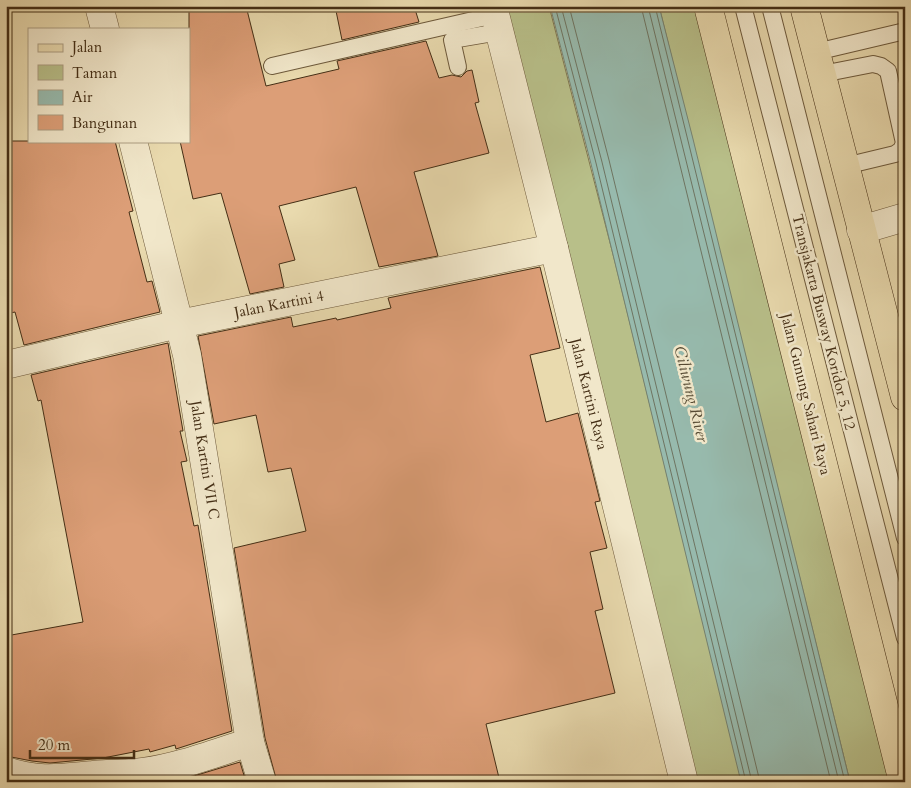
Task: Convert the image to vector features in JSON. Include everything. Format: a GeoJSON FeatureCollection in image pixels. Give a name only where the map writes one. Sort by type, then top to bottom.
{"type":"FeatureCollection","features":[{"type":"Feature","properties":{"kind":"main road","name":"Jalan Gunung Sahari Raya"},"geometry":{"type":"LineString","coordinates":[[708,6],[903,782]]}},
{"type":"Feature","properties":{"kind":"main road"},"geometry":{"type":"LineString","coordinates":[[804,6],[905,397]]}},
{"type":"Feature","properties":{"kind":"street"},"geometry":{"type":"LineString","coordinates":[[99,6],[105,28]]}},
{"type":"Feature","properties":{"kind":"street","name":"Jalan Kartini Raya"},"geometry":{"type":"LineString","coordinates":[[496,18],[684,782]]}},
{"type":"Feature","properties":{"kind":"street","name":"Jalan Kartini VII C"},"geometry":{"type":"LineString","coordinates":[[133,142],[187,355],[250,742],[262,782]]}},
{"type":"Feature","properties":{"kind":"street"},"geometry":{"type":"LineString","coordinates":[[861,230],[905,217]]}},
{"type":"Feature","properties":{"kind":"street","name":"Jalan Kartini 4"},"geometry":{"type":"LineString","coordinates":[[6,365],[179,324],[554,248]]}},
{"type":"Feature","properties":{"kind":"street"},"geometry":{"type":"LineString","coordinates":[[6,770],[27,777],[52,779],[96,778],[176,765],[250,742]]}},
{"type":"Feature","properties":{"kind":"lane","name":"Transjakarta Busway Koridor 5, 12"},"geometry":{"type":"LineString","coordinates":[[743,6],[905,638]]}},
{"type":"Feature","properties":{"kind":"lane","name":"Transjakarta Busway Koridor 5, 12"},"geometry":{"type":"LineString","coordinates":[[770,6],[905,538]]}},
{"type":"Feature","properties":{"kind":"lane"},"geometry":{"type":"LineString","coordinates":[[272,66],[496,18]]}},
{"type":"Feature","properties":{"kind":"lane"},"geometry":{"type":"LineString","coordinates":[[458,67],[452,40],[496,18]]}},
{"type":"Feature","properties":{"kind":"lane"},"geometry":{"type":"LineString","coordinates":[[819,63],[905,30]]}},
{"type":"Feature","properties":{"kind":"lane"},"geometry":{"type":"LineString","coordinates":[[819,63],[873,64],[881,66],[888,71],[904,144],[901,150],[887,156],[845,166]]}},
{"type":"Feature","properties":{"kind":"green space"},"geometry":{"type":"Polygon","coordinates":[[[493,6],[549,6],[615,262],[742,782],[684,782],[493,6]]]}},
{"type":"Feature","properties":{"kind":"green space"},"geometry":{"type":"Polygon","coordinates":[[[659,6],[708,6],[903,782],[850,782],[659,6]]]}},
{"type":"Feature","properties":{"kind":"water","name":"Ciliwung River"},"geometry":{"type":"Polygon","coordinates":[[[550,6],[659,6],[850,782],[741,782],[591,164],[550,6]]]}},
{"type":"Feature","properties":{"kind":"building"},"geometry":{"type":"Polygon","coordinates":[[[189,6],[246,6],[266,86],[339,69],[337,61],[426,41],[439,78],[452,75],[461,77],[467,71],[472,70],[479,102],[475,103],[489,153],[414,172],[438,256],[379,267],[356,187],[279,206],[295,260],[279,264],[284,287],[250,294],[221,193],[193,199],[180,142],[190,142],[189,6]]]}},
{"type":"Feature","properties":{"kind":"building"},"geometry":{"type":"Polygon","coordinates":[[[335,6],[414,6],[419,22],[342,40],[335,6]]]}},
{"type":"Feature","properties":{"kind":"building"},"geometry":{"type":"Polygon","coordinates":[[[6,141],[115,142],[133,211],[129,212],[147,282],[152,281],[160,312],[24,345],[15,312],[6,314],[6,141]]]}},
{"type":"Feature","properties":{"kind":"building"},"geometry":{"type":"Polygon","coordinates":[[[540,267],[560,348],[530,355],[546,422],[578,413],[600,501],[595,502],[607,548],[590,552],[603,609],[595,611],[615,693],[486,724],[500,782],[277,782],[265,738],[234,548],[306,531],[291,468],[268,472],[256,415],[214,424],[198,336],[291,317],[293,327],[336,318],[337,320],[391,308],[388,298],[540,267]]]}},
{"type":"Feature","properties":{"kind":"building"},"geometry":{"type":"Polygon","coordinates":[[[168,343],[183,431],[180,431],[187,461],[181,462],[194,526],[198,525],[232,731],[176,749],[175,745],[150,752],[149,749],[103,758],[50,763],[6,756],[6,636],[83,622],[41,400],[38,401],[31,375],[168,343]]]}},
{"type":"Feature","properties":{"kind":"building"},"geometry":{"type":"Polygon","coordinates":[[[240,762],[246,782],[185,782],[184,779],[240,762]]]}}]}
